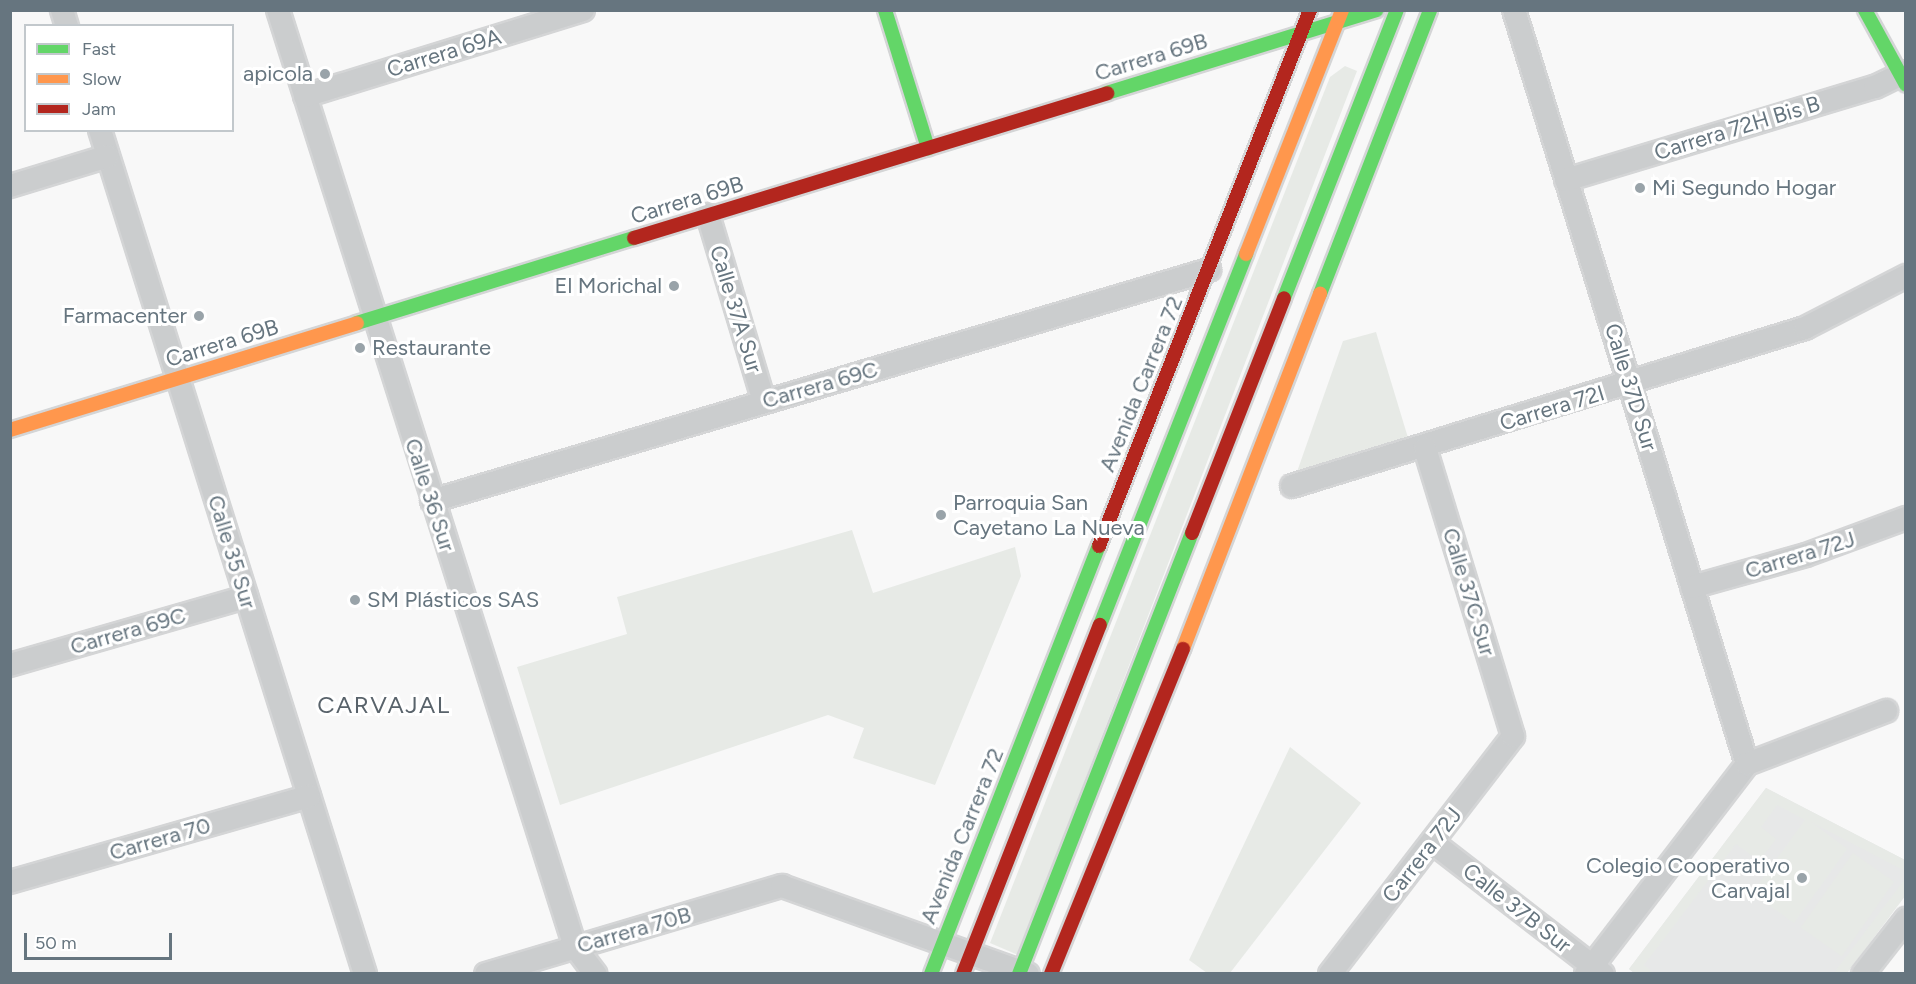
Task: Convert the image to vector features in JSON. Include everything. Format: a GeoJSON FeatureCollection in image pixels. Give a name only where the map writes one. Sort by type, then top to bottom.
{"type":"FeatureCollection","features":[{"type":"Feature","properties":{"kind":"main road"},"geometry":{"type":"LineString","coordinates":[[885,10],[928,148]]}},
{"type":"Feature","properties":{"kind":"main road","name":"Avenida Carrera 72"},"geometry":{"type":"LineString","coordinates":[[931,974],[1310,10]]}},
{"type":"Feature","properties":{"kind":"main road","name":"Carrera 69B"},"geometry":{"type":"LineString","coordinates":[[10,430],[1302,33],[1340,16],[1376,10]]}},
{"type":"Feature","properties":{"kind":"main road"},"geometry":{"type":"LineString","coordinates":[[1022,972],[1397,10]]}},
{"type":"Feature","properties":{"kind":"main road"},"geometry":{"type":"LineString","coordinates":[[1051,974],[1191,630],[1430,10]]}},
{"type":"Feature","properties":{"kind":"main road"},"geometry":{"type":"LineString","coordinates":[[1865,10],[1904,77]]}},
{"type":"Feature","properties":{"kind":"main road"},"geometry":{"type":"LineString","coordinates":[[963,974],[1064,725],[1340,16]]}},
{"type":"Feature","properties":{"kind":"main road"},"geometry":{"type":"LineString","coordinates":[[1132,694],[1191,630]]}},
{"type":"Feature","properties":{"kind":"main road"},"geometry":{"type":"LineString","coordinates":[[1009,776],[1064,725]]}},
{"type":"Feature","properties":{"kind":"street","name":"Calle 36 Sur"},"geometry":{"type":"LineString","coordinates":[[278,10],[373,318],[575,947],[595,974]]}},
{"type":"Feature","properties":{"kind":"street","name":"Carrera 69A"},"geometry":{"type":"LineString","coordinates":[[304,96],[583,10]]}},
{"type":"Feature","properties":{"kind":"street","name":"Calle 37D Sur"},"geometry":{"type":"LineString","coordinates":[[1514,10],[1747,764]]}},
{"type":"Feature","properties":{"kind":"street","name":"Carrera 72H Bis B"},"geometry":{"type":"LineString","coordinates":[[1566,180],[1904,77]]}},
{"type":"Feature","properties":{"kind":"street","name":"Calle 35 Sur"},"geometry":{"type":"LineString","coordinates":[[101,132],[365,974]]}},
{"type":"Feature","properties":{"kind":"street"},"geometry":{"type":"LineString","coordinates":[[10,186],[108,156]]}},
{"type":"Feature","properties":{"kind":"street","name":"Calle 37A Sur"},"geometry":{"type":"LineString","coordinates":[[708,215],[764,402]]}},
{"type":"Feature","properties":{"kind":"street","name":"Carrera 69C"},"geometry":{"type":"LineString","coordinates":[[432,501],[1209,270]]}},
{"type":"Feature","properties":{"kind":"street","name":"Carrera 72I"},"geometry":{"type":"LineString","coordinates":[[1292,486],[1425,448],[1805,328],[1905,276]]}},
{"type":"Feature","properties":{"kind":"street","name":"Calle 37C Sur"},"geometry":{"type":"LineString","coordinates":[[1425,448],[1513,736]]}},
{"type":"Feature","properties":{"kind":"street","name":"Carrera 72J"},"geometry":{"type":"LineString","coordinates":[[1692,587],[1806,555],[1905,518]]}},
{"type":"Feature","properties":{"kind":"street","name":"Carrera 69C"},"geometry":{"type":"LineString","coordinates":[[10,665],[246,597]]}},
{"type":"Feature","properties":{"kind":"street"},"geometry":{"type":"LineString","coordinates":[[1594,971],[1747,764],[1886,711]]}},
{"type":"Feature","properties":{"kind":"street","name":"Carrera 72J"},"geometry":{"type":"LineString","coordinates":[[1330,974],[1513,736]]}},
{"type":"Feature","properties":{"kind":"street","name":"Carrera 70"},"geometry":{"type":"LineString","coordinates":[[10,882],[309,796]]}},
{"type":"Feature","properties":{"kind":"street","name":"Calle 37B Sur"},"geometry":{"type":"LineString","coordinates":[[1432,842],[1594,971]]}},
{"type":"Feature","properties":{"kind":"street","name":"Carrera 70B"},"geometry":{"type":"LineString","coordinates":[[486,974],[782,886],[943,942]]}},
{"type":"Feature","properties":{"kind":"street"},"geometry":{"type":"LineString","coordinates":[[1863,974],[1905,920]]}},
{"type":"Feature","properties":{"kind":"street"},"geometry":{"type":"LineString","coordinates":[[943,942],[972,951],[1022,972]]}},
{"type":"Feature","properties":{"kind":"shaded area"},"geometry":{"type":"Polygon","coordinates":[[[1345,66],[1357,71],[1018,955],[990,943],[1330,77],[1345,66]]]}},
{"type":"Feature","properties":{"kind":"shaded area"},"geometry":{"type":"Polygon","coordinates":[[[1376,332],[1412,451],[1292,486],[1343,341],[1376,332]]]}},
{"type":"Feature","properties":{"kind":"shaded area"},"geometry":{"type":"Polygon","coordinates":[[[852,530],[873,593],[1015,547],[1021,576],[935,785],[853,758],[864,728],[828,715],[560,805],[517,667],[627,634],[617,597],[852,530]]]}},
{"type":"Feature","properties":{"kind":"shaded area"},"geometry":{"type":"Polygon","coordinates":[[[1290,747],[1361,803],[1230,973],[1207,973],[1189,960],[1290,747]]]}},
{"type":"Feature","properties":{"kind":"shaded area","name":"Colegio Cooperativo Carvajal"},"geometry":{"type":"Polygon","coordinates":[[[1766,788],[1905,860],[1905,896],[1847,973],[1635,974],[1629,969],[1766,788]]]}},
{"type":"Feature","properties":{"kind":"shaded area"},"geometry":{"type":"Polygon","coordinates":[[[1766,788],[1905,860],[1905,871],[1811,822],[1847,849],[1794,923],[1752,893],[1805,820],[1777,805],[1761,827],[1776,839],[1759,861],[1736,844],[1644,965],[1654,973],[1635,973],[1629,969],[1766,788]]]}},
{"type":"Feature","properties":{"kind":"shaded area"},"geometry":{"type":"Polygon","coordinates":[[[1853,853],[1894,882],[1842,956],[1801,928],[1853,853]]]}},
{"type":"Feature","properties":{"kind":"shaded area"},"geometry":{"type":"Polygon","coordinates":[[[1905,879],[1905,896],[1847,973],[1834,973],[1905,879]]]}},
{"type":"Feature","properties":{"kind":"traffic: fast"},"geometry":{"type":"LineString","coordinates":[[885,10],[928,148]]}},
{"type":"Feature","properties":{"kind":"traffic: fast"},"geometry":{"type":"LineString","coordinates":[[1107,93],[1376,10]]}},
{"type":"Feature","properties":{"kind":"traffic: fast"},"geometry":{"type":"LineString","coordinates":[[1284,298],[1397,10]]}},
{"type":"Feature","properties":{"kind":"traffic: fast"},"geometry":{"type":"LineString","coordinates":[[1320,294],[1430,10]]}},
{"type":"Feature","properties":{"kind":"traffic: fast"},"geometry":{"type":"LineString","coordinates":[[1865,10],[1906,85]]}},
{"type":"Feature","properties":{"kind":"traffic: fast"},"geometry":{"type":"LineString","coordinates":[[357,323],[634,238]]}},
{"type":"Feature","properties":{"kind":"traffic: fast"},"geometry":{"type":"LineString","coordinates":[[1100,625],[1246,254]]}},
{"type":"Feature","properties":{"kind":"traffic: fast"},"geometry":{"type":"LineString","coordinates":[[1019,974],[1192,533]]}},
{"type":"Feature","properties":{"kind":"traffic: fast"},"geometry":{"type":"LineString","coordinates":[[931,974],[1099,546]]}},
{"type":"Feature","properties":{"kind":"traffic: slow"},"geometry":{"type":"LineString","coordinates":[[1246,254],[1342,10]]}},
{"type":"Feature","properties":{"kind":"traffic: slow"},"geometry":{"type":"LineString","coordinates":[[1183,649],[1320,294]]}},
{"type":"Feature","properties":{"kind":"traffic: slow"},"geometry":{"type":"LineString","coordinates":[[10,430],[357,323]]}},
{"type":"Feature","properties":{"kind":"traffic: jam"},"geometry":{"type":"LineString","coordinates":[[1099,546],[1310,10]]}},
{"type":"Feature","properties":{"kind":"traffic: jam"},"geometry":{"type":"LineString","coordinates":[[634,238],[1107,93]]}},
{"type":"Feature","properties":{"kind":"traffic: jam"},"geometry":{"type":"LineString","coordinates":[[1192,533],[1284,298]]}},
{"type":"Feature","properties":{"kind":"traffic: jam"},"geometry":{"type":"LineString","coordinates":[[963,974],[1100,625]]}},
{"type":"Feature","properties":{"kind":"traffic: jam"},"geometry":{"type":"LineString","coordinates":[[1051,974],[1183,649]]}},
{"type":"Feature","properties":{"kind":"place","name":"apicola"},"geometry":{"type":"Point","coordinates":[325,74]}},
{"type":"Feature","properties":{"kind":"place","name":"Mi Segundo Hogar"},"geometry":{"type":"Point","coordinates":[1640,188]}},
{"type":"Feature","properties":{"kind":"place","name":"El Morichal"},"geometry":{"type":"Point","coordinates":[674,286]}},
{"type":"Feature","properties":{"kind":"place","name":"Farmacenter"},"geometry":{"type":"Point","coordinates":[199,316]}},
{"type":"Feature","properties":{"kind":"place","name":"Restaurante"},"geometry":{"type":"Point","coordinates":[360,348]}},
{"type":"Feature","properties":{"kind":"place","name":"Parroquia San Cayetano La Nueva"},"geometry":{"type":"Point","coordinates":[941,515]}},
{"type":"Feature","properties":{"kind":"place","name":"SM Plásticos SAS"},"geometry":{"type":"Point","coordinates":[355,600]}},
{"type":"Feature","properties":{"kind":"place","name":"Colegio Cooperativo Carvajal"},"geometry":{"type":"Point","coordinates":[1802,878]}},
{"type":"Feature","properties":{"kind":"district","name":"CARVAJAL"},"geometry":{"type":"Point","coordinates":[384,705]}}]}
